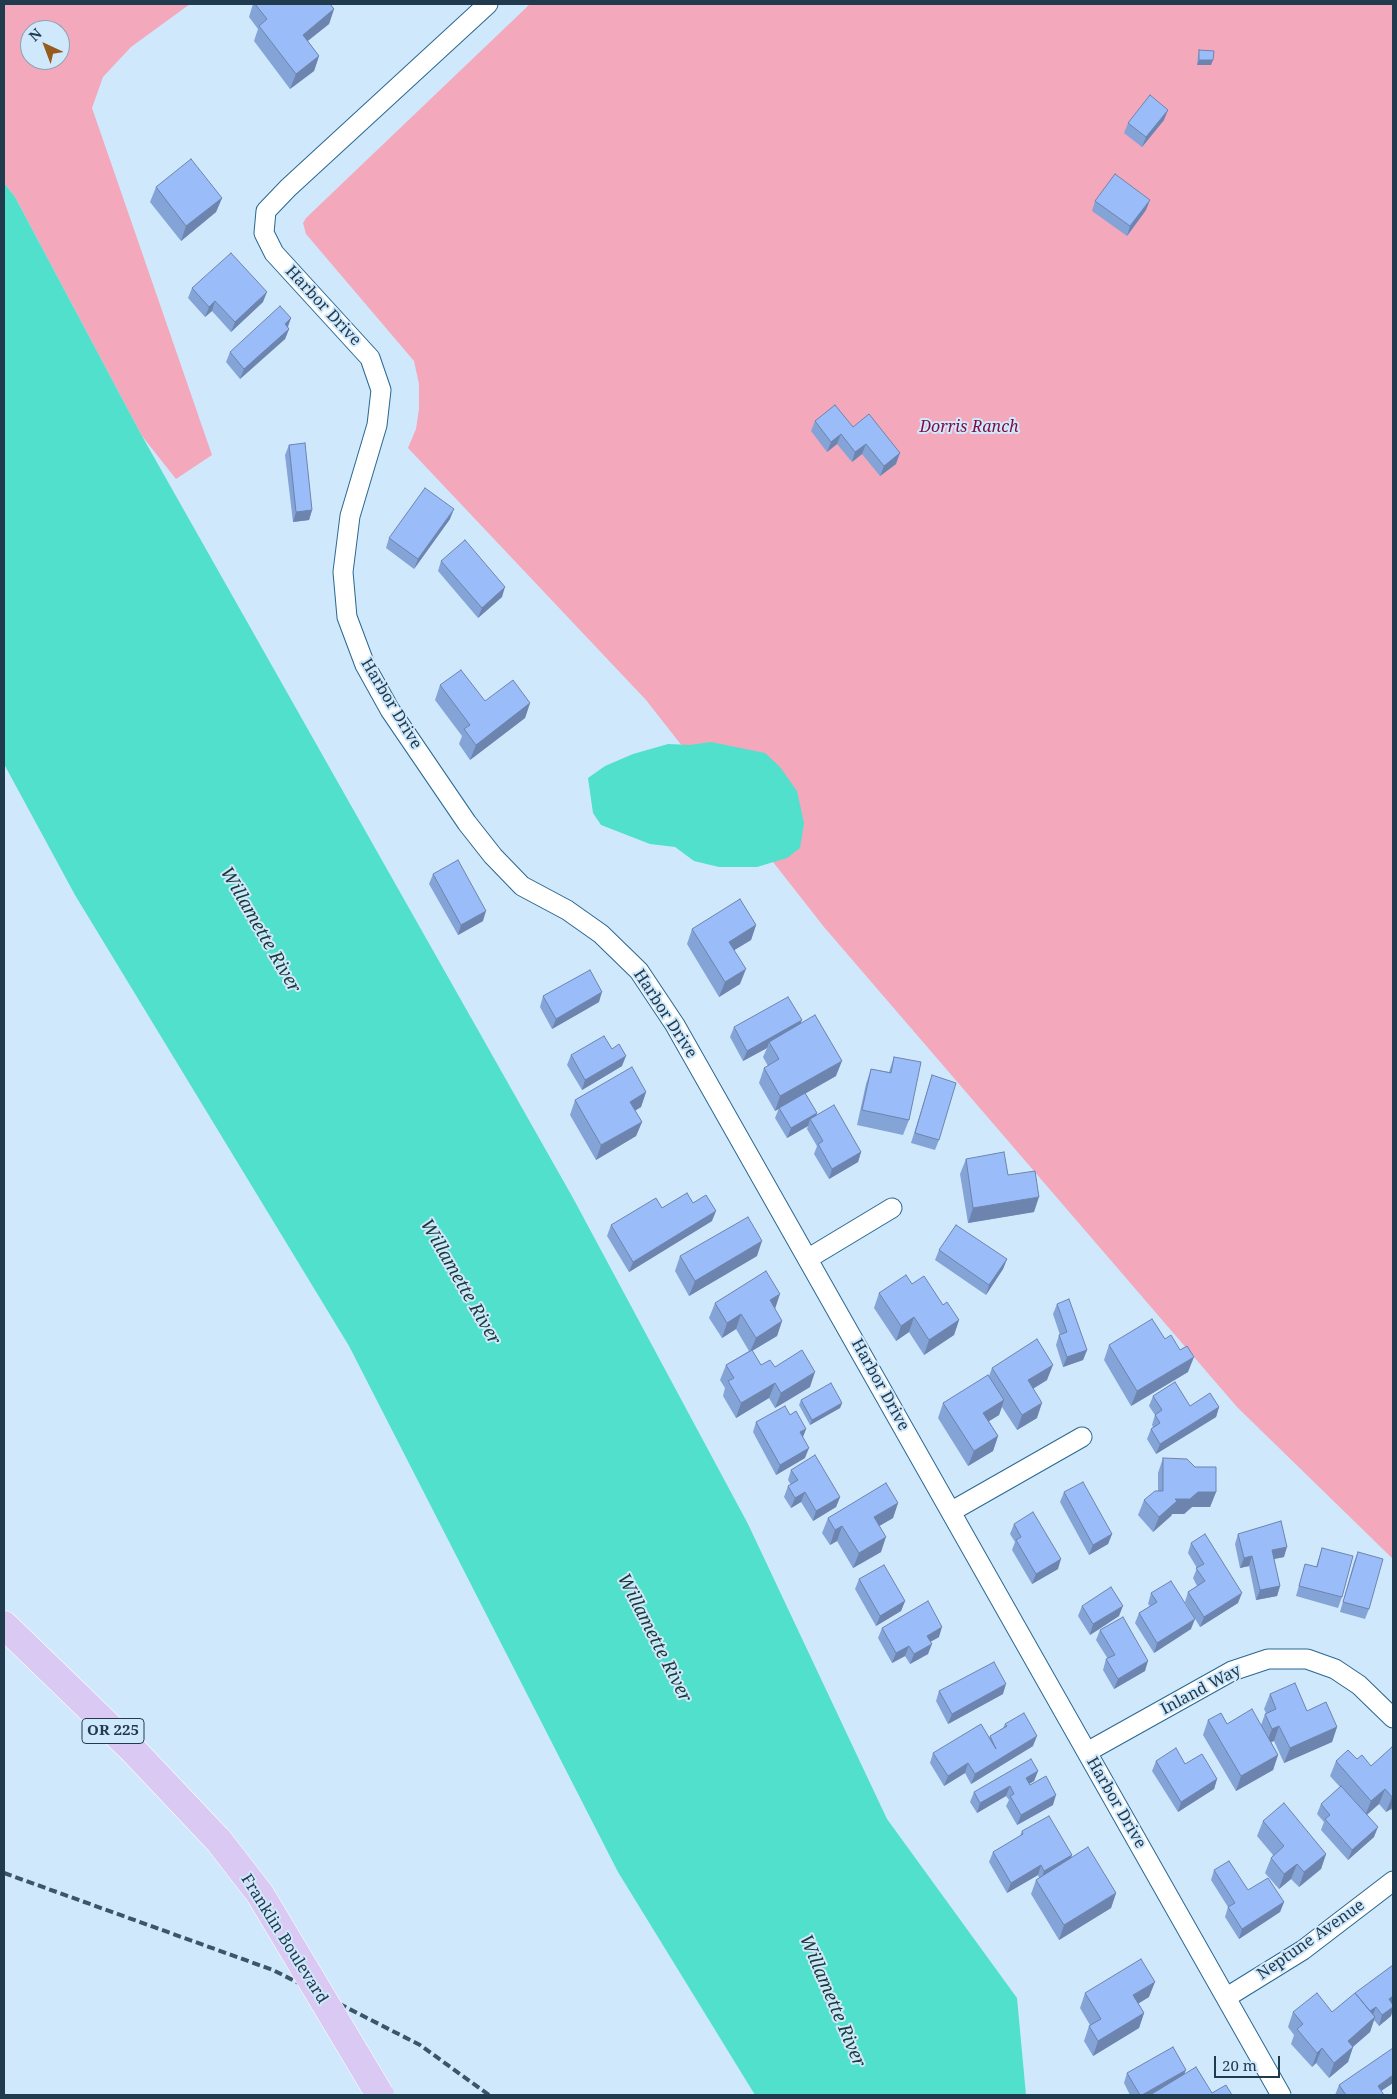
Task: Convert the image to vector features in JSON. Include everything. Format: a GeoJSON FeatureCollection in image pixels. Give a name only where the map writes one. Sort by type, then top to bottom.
{"type":"FeatureCollection","features":[{"type":"Feature","properties":{"kind":"main road","name":"Franklin Boulevard"},"geometry":{"type":"LineString","coordinates":[[4,1625],[132,1749],[219,1841],[260,1894],[380,2095]]}},
{"type":"Feature","properties":{"kind":"street","name":"Harbor Drive"},"geometry":{"type":"LineString","coordinates":[[488,4],[288,188],[266,211],[264,233],[274,253],[370,358],[381,390],[377,425],[350,516],[343,572],[347,617],[365,665],[390,710],[467,823],[493,856],[522,886],[567,910],[601,934],[639,971],[675,1025],[809,1258],[1281,2095]]}},
{"type":"Feature","properties":{"kind":"street"},"geometry":{"type":"LineString","coordinates":[[809,1258],[892,1208]]}},
{"type":"Feature","properties":{"kind":"street"},"geometry":{"type":"LineString","coordinates":[[952,1511],[1082,1437]]}},
{"type":"Feature","properties":{"kind":"street","name":"Inland Way"},"geometry":{"type":"LineString","coordinates":[[1087,1752],[1232,1671],[1268,1659],[1307,1659],[1335,1669],[1360,1685],[1393,1718]]}},
{"type":"Feature","properties":{"kind":"street","name":"Neptune Avenue"},"geometry":{"type":"LineString","coordinates":[[1227,1997],[1303,1950],[1393,1882]]}},
{"type":"Feature","properties":{"kind":"green space"},"geometry":{"type":"Polygon","coordinates":[[[4,4],[190,4],[131,47],[103,77],[92,108],[212,455],[176,479],[142,436],[15,197],[4,183],[4,4]]]}},
{"type":"Feature","properties":{"kind":"green space","name":"Dorris Ranch"},"geometry":{"type":"Polygon","coordinates":[[[530,4],[1393,4],[1393,1559],[1237,1407],[824,927],[646,700],[408,448],[416,429],[419,409],[419,384],[414,361],[306,234],[303,223],[306,218],[530,4]]]}},
{"type":"Feature","properties":{"kind":"water","name":"Willamette River"},"geometry":{"type":"Polygon","coordinates":[[[4,183],[15,197],[142,436],[573,1198],[748,1524],[887,1819],[1017,1998],[1026,2095],[755,2095],[618,1872],[349,1346],[75,895],[4,764],[4,183]]]}},
{"type":"Feature","properties":{"kind":"water"},"geometry":{"type":"Polygon","coordinates":[[[711,742],[765,753],[780,767],[797,791],[804,823],[800,848],[787,858],[757,867],[719,867],[694,861],[675,847],[650,844],[601,825],[593,813],[588,778],[605,766],[633,754],[668,744],[690,745],[711,742]]]}},
{"type":"Feature","properties":{"kind":"building"},"geometry":{"type":"Polygon","coordinates":[[[255,4],[330,4],[334,9],[303,35],[319,56],[296,74],[259,26],[267,19],[255,4]]]}},
{"type":"Feature","properties":{"kind":"building"},"geometry":{"type":"Polygon","coordinates":[[[1199,50],[1214,51],[1213,60],[1199,60],[1199,50]]]}},
{"type":"Feature","properties":{"kind":"building"},"geometry":{"type":"Polygon","coordinates":[[[1150,95],[1168,110],[1146,137],[1128,123],[1150,95]]]}},
{"type":"Feature","properties":{"kind":"building"},"geometry":{"type":"Polygon","coordinates":[[[191,159],[222,198],[186,226],[156,187],[191,159]]]}},
{"type":"Feature","properties":{"kind":"building"},"geometry":{"type":"Polygon","coordinates":[[[1115,174],[1150,200],[1130,226],[1095,201],[1115,174]]]}},
{"type":"Feature","properties":{"kind":"building"},"geometry":{"type":"Polygon","coordinates":[[[231,253],[267,292],[235,322],[215,301],[209,307],[192,288],[231,253]]]}},
{"type":"Feature","properties":{"kind":"building"},"geometry":{"type":"Polygon","coordinates":[[[280,306],[291,318],[285,324],[289,329],[244,369],[230,352],[280,306]]]}},
{"type":"Feature","properties":{"kind":"building"},"geometry":{"type":"Polygon","coordinates":[[[835,405],[853,427],[869,414],[900,453],[884,466],[866,444],[855,452],[841,434],[831,442],[815,421],[835,405]]]}},
{"type":"Feature","properties":{"kind":"building"},"geometry":{"type":"Polygon","coordinates":[[[305,443],[312,510],[296,512],[289,445],[305,443]]]}},
{"type":"Feature","properties":{"kind":"building"},"geometry":{"type":"Polygon","coordinates":[[[425,488],[454,509],[418,559],[389,538],[425,488]]]}},
{"type":"Feature","properties":{"kind":"building"},"geometry":{"type":"Polygon","coordinates":[[[465,540],[505,587],[482,608],[441,561],[465,540]]]}},
{"type":"Feature","properties":{"kind":"building"},"geometry":{"type":"Polygon","coordinates":[[[461,670],[485,701],[513,680],[530,703],[476,745],[464,729],[470,725],[440,685],[461,670]]]}},
{"type":"Feature","properties":{"kind":"building"},"geometry":{"type":"Polygon","coordinates":[[[458,860],[486,911],[461,925],[433,874],[458,860]]]}},
{"type":"Feature","properties":{"kind":"building"},"geometry":{"type":"Polygon","coordinates":[[[740,899],[756,925],[729,942],[746,969],[725,982],[692,929],[740,899]]]}},
{"type":"Feature","properties":{"kind":"building"},"geometry":{"type":"Polygon","coordinates":[[[590,970],[602,992],[556,1019],[543,996],[590,970]]]}},
{"type":"Feature","properties":{"kind":"building"},"geometry":{"type":"Polygon","coordinates":[[[788,997],[802,1020],[747,1051],[734,1027],[788,997]]]}},
{"type":"Feature","properties":{"kind":"building"},"geometry":{"type":"Polygon","coordinates":[[[815,1015],[842,1061],[780,1096],[764,1068],[779,1059],[769,1042],[815,1015]]]}},
{"type":"Feature","properties":{"kind":"building"},"geometry":{"type":"Polygon","coordinates":[[[604,1036],[612,1049],[619,1044],[626,1056],[585,1080],[571,1055],[604,1036]]]}},
{"type":"Feature","properties":{"kind":"building"},"geometry":{"type":"Polygon","coordinates":[[[894,1057],[921,1062],[909,1120],[862,1110],[871,1069],[891,1073],[894,1057]]]}},
{"type":"Feature","properties":{"kind":"building"},"geometry":{"type":"Polygon","coordinates":[[[632,1067],[646,1092],[630,1102],[642,1122],[601,1145],[575,1100],[632,1067]]]}},
{"type":"Feature","properties":{"kind":"building"},"geometry":{"type":"Polygon","coordinates":[[[932,1075],[956,1083],[939,1140],[915,1133],[932,1075]]]}},
{"type":"Feature","properties":{"kind":"building"},"geometry":{"type":"Polygon","coordinates":[[[805,1093],[817,1113],[791,1128],[779,1108],[805,1093]]]}},
{"type":"Feature","properties":{"kind":"building"},"geometry":{"type":"Polygon","coordinates":[[[834,1105],[861,1152],[832,1169],[818,1144],[823,1141],[810,1119],[834,1105]]]}},
{"type":"Feature","properties":{"kind":"building"},"geometry":{"type":"Polygon","coordinates":[[[1004,1152],[1008,1175],[1035,1171],[1039,1197],[973,1208],[966,1159],[1004,1152]]]}},
{"type":"Feature","properties":{"kind":"building"},"geometry":{"type":"Polygon","coordinates":[[[687,1193],[693,1203],[706,1195],[716,1211],[633,1262],[611,1225],[656,1198],[662,1208],[687,1193]]]}},
{"type":"Feature","properties":{"kind":"building"},"geometry":{"type":"Polygon","coordinates":[[[748,1217],[762,1241],[695,1281],[680,1256],[748,1217]]]}},
{"type":"Feature","properties":{"kind":"building"},"geometry":{"type":"Polygon","coordinates":[[[956,1225],[1007,1259],[989,1285],[939,1250],[956,1225]]]}},
{"type":"Feature","properties":{"kind":"building"},"geometry":{"type":"Polygon","coordinates":[[[766,1271],[780,1294],[770,1300],[782,1321],[756,1338],[741,1314],[727,1323],[715,1303],[766,1271]]]}},
{"type":"Feature","properties":{"kind":"building"},"geometry":{"type":"Polygon","coordinates":[[[906,1275],[912,1284],[924,1276],[943,1305],[947,1302],[959,1320],[929,1340],[914,1317],[901,1326],[879,1293],[906,1275]]]}},
{"type":"Feature","properties":{"kind":"building"},"geometry":{"type":"Polygon","coordinates":[[[1069,1299],[1087,1350],[1067,1357],[1059,1335],[1067,1332],[1057,1304],[1069,1299]]]}},
{"type":"Feature","properties":{"kind":"building"},"geometry":{"type":"Polygon","coordinates":[[[1152,1319],[1165,1339],[1171,1335],[1180,1350],[1187,1346],[1194,1357],[1137,1391],[1109,1345],[1152,1319]]]}},
{"type":"Feature","properties":{"kind":"building"},"geometry":{"type":"Polygon","coordinates":[[[1037,1339],[1053,1365],[1028,1380],[1042,1403],[1022,1415],[992,1368],[1037,1339]]]}},
{"type":"Feature","properties":{"kind":"building"},"geometry":{"type":"Polygon","coordinates":[[[752,1350],[761,1365],[770,1360],[775,1367],[802,1350],[815,1372],[781,1393],[775,1383],[741,1403],[728,1381],[734,1378],[726,1365],[752,1350]]]}},
{"type":"Feature","properties":{"kind":"building"},"geometry":{"type":"Polygon","coordinates":[[[988,1375],[1004,1400],[983,1413],[998,1436],[974,1451],[943,1403],[988,1375]]]}},
{"type":"Feature","properties":{"kind":"building"},"geometry":{"type":"Polygon","coordinates":[[[1175,1382],[1190,1406],[1210,1393],[1219,1407],[1160,1444],[1151,1429],[1160,1423],[1155,1415],[1162,1410],[1153,1396],[1175,1382]]]}},
{"type":"Feature","properties":{"kind":"building"},"geometry":{"type":"Polygon","coordinates":[[[831,1383],[842,1403],[812,1420],[801,1400],[831,1383]]]}},
{"type":"Feature","properties":{"kind":"building"},"geometry":{"type":"Polygon","coordinates":[[[785,1406],[790,1415],[796,1411],[806,1429],[800,1432],[809,1448],[780,1465],[756,1422],[785,1406]]]}},
{"type":"Feature","properties":{"kind":"building"},"geometry":{"type":"Polygon","coordinates":[[[815,1455],[840,1497],[816,1511],[805,1492],[795,1498],[788,1486],[798,1480],[791,1470],[815,1455]]]}},
{"type":"Feature","properties":{"kind":"building"},"geometry":{"type":"Polygon","coordinates":[[[1163,1458],[1187,1459],[1195,1467],[1216,1467],[1216,1492],[1198,1492],[1190,1499],[1175,1499],[1177,1501],[1159,1517],[1144,1500],[1155,1491],[1163,1491],[1163,1458]]]}},
{"type":"Feature","properties":{"kind":"building"},"geometry":{"type":"Polygon","coordinates":[[[1083,1482],[1112,1534],[1093,1545],[1064,1492],[1083,1482]]]}},
{"type":"Feature","properties":{"kind":"building"},"geometry":{"type":"Polygon","coordinates":[[[886,1483],[898,1503],[874,1517],[886,1537],[859,1553],[842,1526],[835,1530],[828,1518],[886,1483]]]}},
{"type":"Feature","properties":{"kind":"building"},"geometry":{"type":"Polygon","coordinates":[[[1033,1512],[1061,1559],[1036,1574],[1016,1540],[1021,1537],[1014,1524],[1033,1512]]]}},
{"type":"Feature","properties":{"kind":"building"},"geometry":{"type":"Polygon","coordinates":[[[1281,1521],[1287,1547],[1272,1550],[1280,1586],[1260,1590],[1252,1556],[1244,1558],[1238,1534],[1281,1521]]]}},
{"type":"Feature","properties":{"kind":"building"},"geometry":{"type":"Polygon","coordinates":[[[1205,1534],[1242,1593],[1204,1617],[1188,1592],[1205,1581],[1196,1568],[1204,1564],[1191,1543],[1205,1534]]]}},
{"type":"Feature","properties":{"kind":"building"},"geometry":{"type":"Polygon","coordinates":[[[1322,1548],[1353,1556],[1342,1597],[1299,1586],[1305,1564],[1317,1567],[1322,1548]]]}},
{"type":"Feature","properties":{"kind":"building"},"geometry":{"type":"Polygon","coordinates":[[[1358,1552],[1383,1559],[1369,1609],[1343,1602],[1358,1552]]]}},
{"type":"Feature","properties":{"kind":"building"},"geometry":{"type":"Polygon","coordinates":[[[884,1565],[905,1601],[880,1616],[859,1579],[884,1565]]]}},
{"type":"Feature","properties":{"kind":"building"},"geometry":{"type":"Polygon","coordinates":[[[1171,1581],[1195,1619],[1157,1643],[1139,1613],[1157,1602],[1151,1593],[1171,1581]]]}},
{"type":"Feature","properties":{"kind":"building"},"geometry":{"type":"Polygon","coordinates":[[[1111,1587],[1123,1606],[1093,1624],[1082,1606],[1111,1587]]]}},
{"type":"Feature","properties":{"kind":"building"},"geometry":{"type":"Polygon","coordinates":[[[928,1601],[942,1627],[927,1636],[932,1644],[914,1654],[909,1646],[896,1653],[882,1628],[928,1601]]]}},
{"type":"Feature","properties":{"kind":"building"},"geometry":{"type":"Polygon","coordinates":[[[1123,1617],[1148,1661],[1118,1679],[1106,1659],[1115,1655],[1100,1630],[1123,1617]]]}},
{"type":"Feature","properties":{"kind":"building"},"geometry":{"type":"Polygon","coordinates":[[[994,1662],[1006,1684],[952,1714],[939,1691],[994,1662]]]}},
{"type":"Feature","properties":{"kind":"building"},"geometry":{"type":"Polygon","coordinates":[[[1295,1683],[1307,1711],[1326,1702],[1337,1727],[1290,1748],[1279,1726],[1272,1729],[1265,1714],[1276,1709],[1270,1694],[1295,1683]]]}},
{"type":"Feature","properties":{"kind":"building"},"geometry":{"type":"Polygon","coordinates":[[[1252,1709],[1278,1755],[1241,1776],[1208,1720],[1221,1713],[1227,1724],[1252,1709]]]}},
{"type":"Feature","properties":{"kind":"building"},"geometry":{"type":"Polygon","coordinates":[[[1024,1713],[1037,1736],[975,1774],[968,1763],[948,1776],[933,1753],[981,1724],[996,1749],[990,1736],[1007,1726],[1005,1724],[1024,1713]]]}},
{"type":"Feature","properties":{"kind":"building"},"geometry":{"type":"Polygon","coordinates":[[[1392,1747],[1393,1796],[1385,1789],[1371,1801],[1336,1761],[1348,1750],[1357,1759],[1362,1755],[1371,1766],[1392,1747]]]}},
{"type":"Feature","properties":{"kind":"building"},"geometry":{"type":"Polygon","coordinates":[[[1176,1748],[1185,1764],[1202,1754],[1217,1779],[1181,1802],[1156,1761],[1176,1748]]]}},
{"type":"Feature","properties":{"kind":"building"},"geometry":{"type":"Polygon","coordinates":[[[1031,1759],[1038,1771],[1026,1778],[1030,1785],[1046,1776],[1056,1795],[1021,1815],[1010,1796],[1014,1794],[1010,1786],[980,1803],[974,1792],[1031,1759]]]}},
{"type":"Feature","properties":{"kind":"building"},"geometry":{"type":"Polygon","coordinates":[[[1341,1786],[1378,1827],[1352,1850],[1325,1819],[1330,1815],[1321,1804],[1341,1786]]]}},
{"type":"Feature","properties":{"kind":"building"},"geometry":{"type":"Polygon","coordinates":[[[1284,1803],[1326,1854],[1304,1872],[1297,1864],[1284,1874],[1271,1858],[1284,1846],[1263,1821],[1284,1803]]]}},
{"type":"Feature","properties":{"kind":"building"},"geometry":{"type":"Polygon","coordinates":[[[1049,1816],[1072,1855],[1044,1871],[1041,1865],[1011,1883],[993,1852],[1023,1834],[1022,1831],[1049,1816]]]}},
{"type":"Feature","properties":{"kind":"building"},"geometry":{"type":"Polygon","coordinates":[[[1088,1847],[1116,1893],[1064,1925],[1036,1880],[1088,1847]]]}},
{"type":"Feature","properties":{"kind":"building"},"geometry":{"type":"Polygon","coordinates":[[[1229,1861],[1248,1890],[1268,1878],[1284,1902],[1242,1929],[1228,1907],[1235,1903],[1214,1870],[1229,1861]]]}},
{"type":"Feature","properties":{"kind":"building"},"geometry":{"type":"Polygon","coordinates":[[[1141,1959],[1155,1982],[1133,1995],[1144,2013],[1098,2041],[1089,2026],[1101,2019],[1085,1993],[1141,1959]]]}},
{"type":"Feature","properties":{"kind":"building"},"geometry":{"type":"Polygon","coordinates":[[[1393,1965],[1393,1996],[1389,1999],[1393,2007],[1382,2015],[1376,2007],[1370,2011],[1355,1993],[1393,1965]]]}},
{"type":"Feature","properties":{"kind":"building"},"geometry":{"type":"Polygon","coordinates":[[[1317,1993],[1332,2012],[1355,1993],[1375,2017],[1348,2041],[1353,2047],[1334,2063],[1322,2048],[1317,2053],[1297,2029],[1303,2024],[1293,2012],[1317,1993]]]}},
{"type":"Feature","properties":{"kind":"building"},"geometry":{"type":"Polygon","coordinates":[[[1173,2047],[1186,2070],[1140,2095],[1127,2073],[1173,2047]]]}},
{"type":"Feature","properties":{"kind":"building"},"geometry":{"type":"Polygon","coordinates":[[[1393,2048],[1393,2075],[1378,2086],[1384,2095],[1346,2095],[1339,2085],[1393,2048]]]}},
{"type":"Feature","properties":{"kind":"building"},"geometry":{"type":"Polygon","coordinates":[[[1196,2067],[1212,2093],[1226,2085],[1232,2095],[1150,2095],[1196,2067]]]}},
{"type":"Feature","properties":{"kind":"railway"},"geometry":{"type":"LineString","coordinates":[[4,1873],[273,1970],[420,2045],[489,2095]]}}]}
